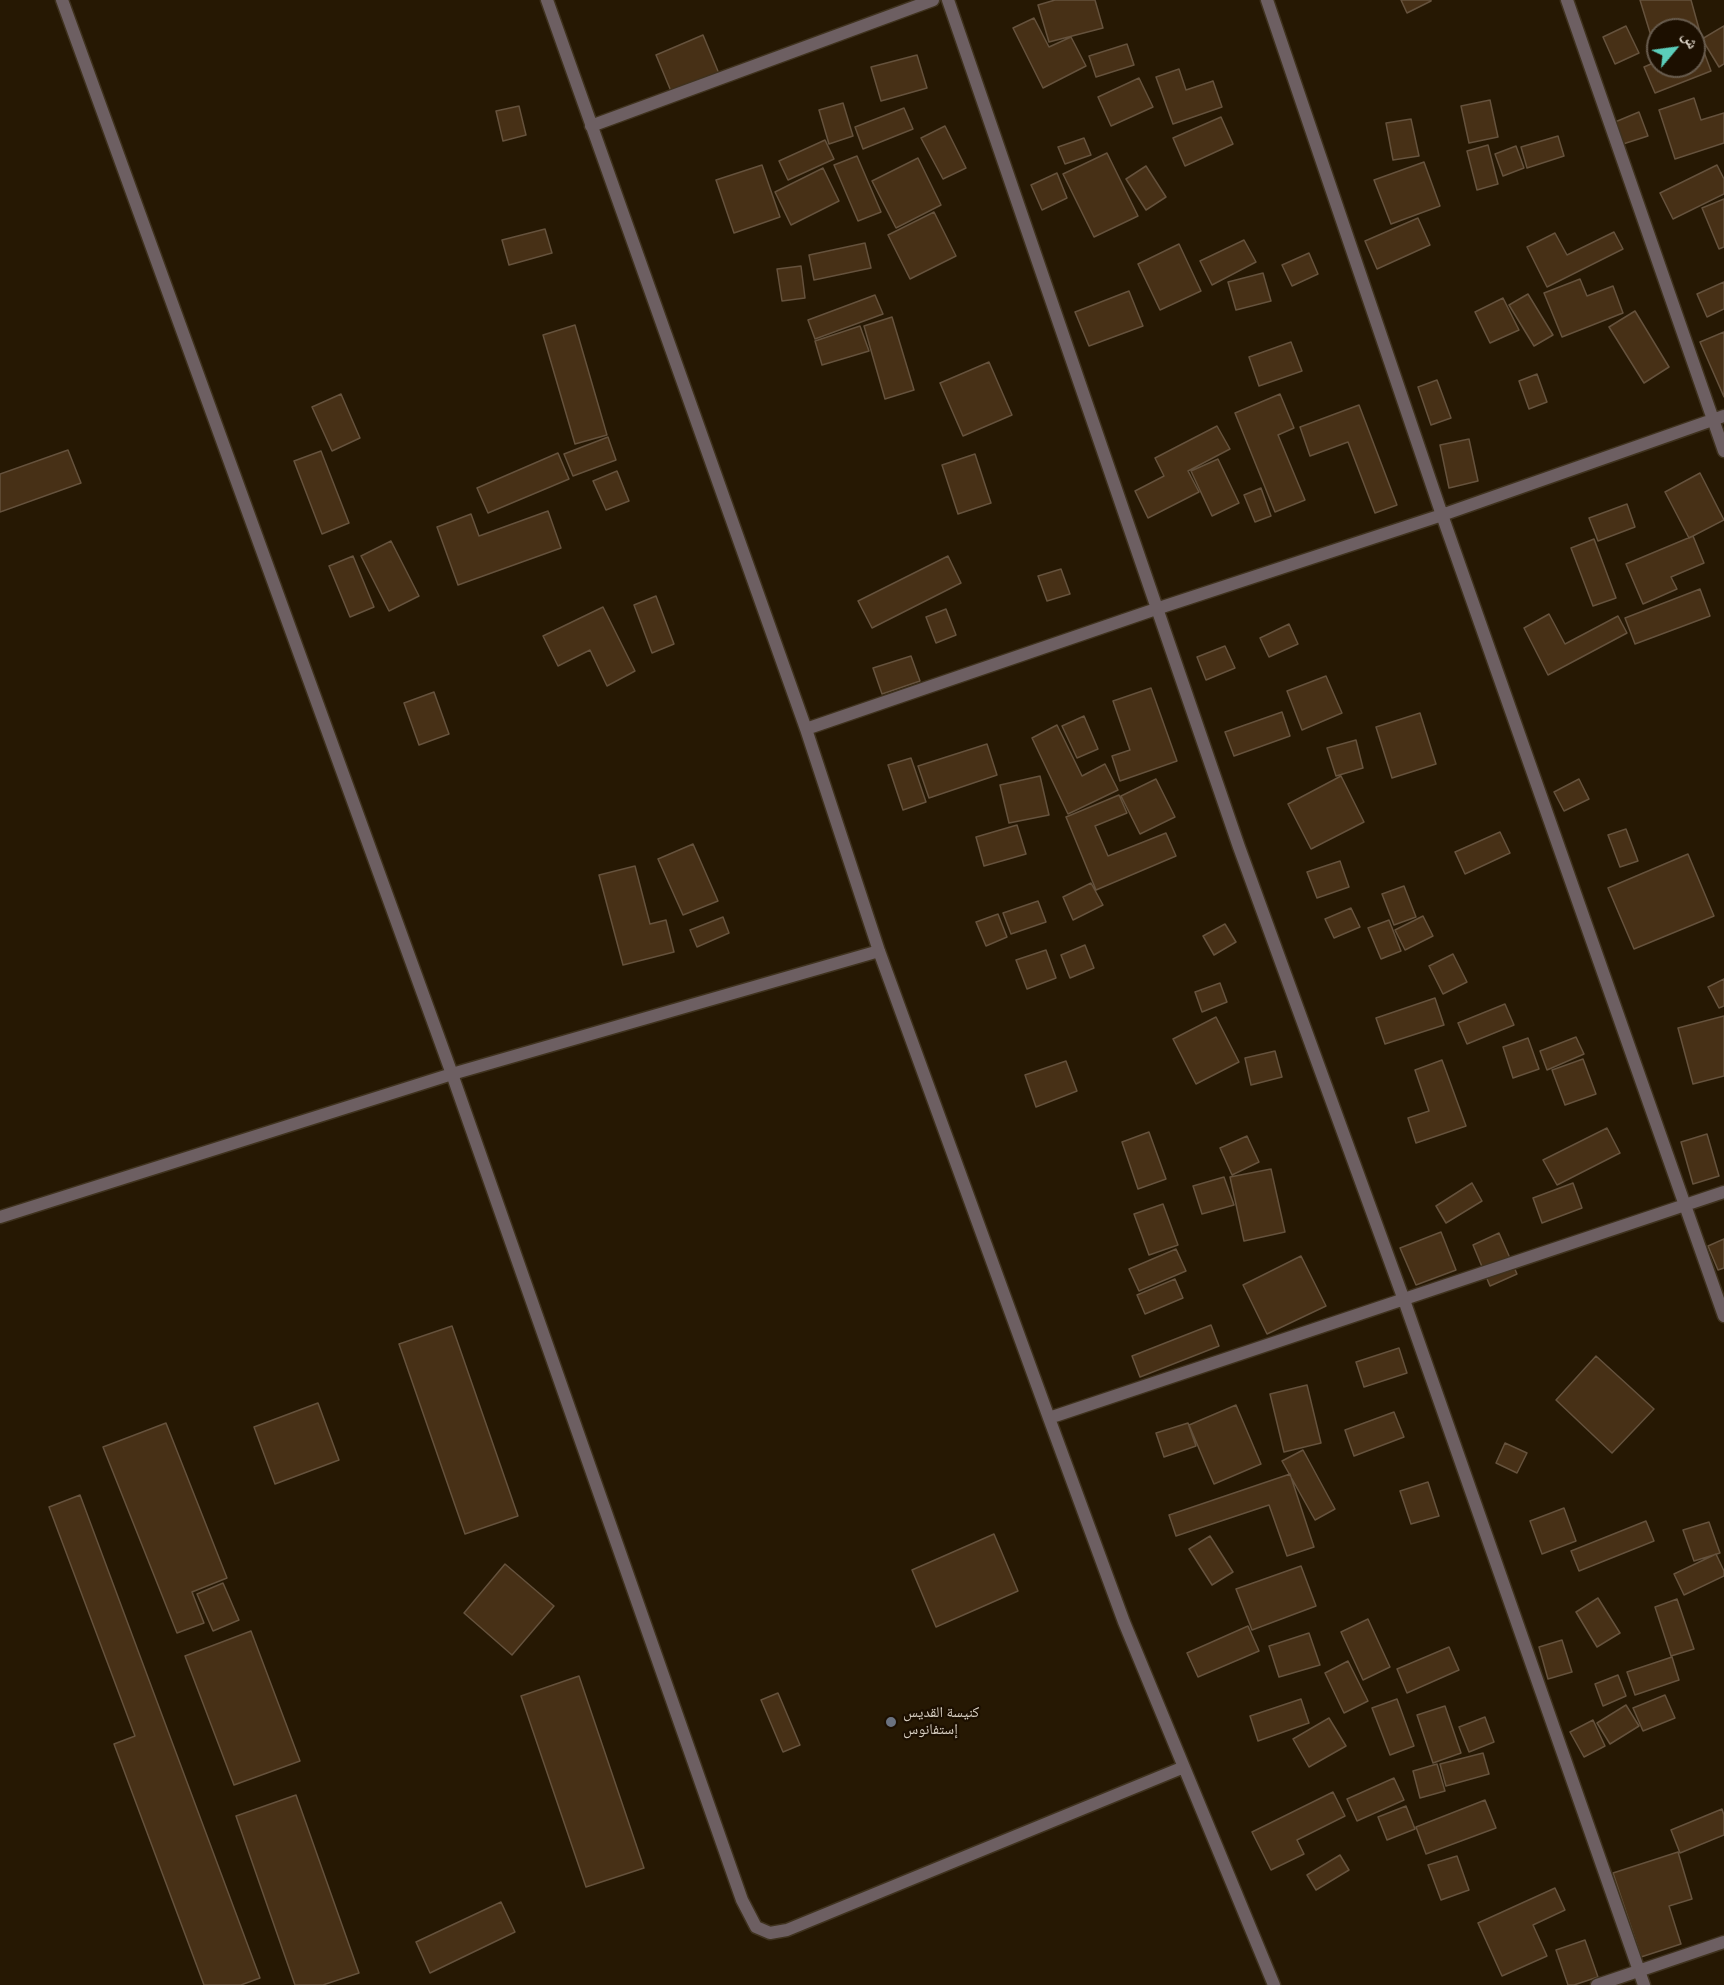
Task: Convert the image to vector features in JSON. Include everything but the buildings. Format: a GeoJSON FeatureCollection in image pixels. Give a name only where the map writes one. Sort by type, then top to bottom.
{"type":"FeatureCollection","features":[{"type":"Feature","properties":{"kind":"street"},"geometry":{"type":"LineString","coordinates":[[62,0],[452,1074],[742,1900],[756,1926],[771,1933],[787,1930],[1184,1767]]}},
{"type":"Feature","properties":{"kind":"street"},"geometry":{"type":"LineString","coordinates":[[547,0],[806,729],[879,951],[1049,1418],[1124,1622],[1274,1985]]}},
{"type":"Feature","properties":{"kind":"street"},"geometry":{"type":"LineString","coordinates":[[591,126],[933,0]]}},
{"type":"Feature","properties":{"kind":"street"},"geometry":{"type":"LineString","coordinates":[[948,0],[1243,858],[1404,1300],[1644,1985]]}},
{"type":"Feature","properties":{"kind":"street"},"geometry":{"type":"LineString","coordinates":[[1267,0],[1442,515],[1724,1316]]}},
{"type":"Feature","properties":{"kind":"street"},"geometry":{"type":"LineString","coordinates":[[1567,0],[1718,418],[1724,451]]}},
{"type":"Feature","properties":{"kind":"street"},"geometry":{"type":"LineString","coordinates":[[806,729],[1156,609],[1442,515],[1718,418]]}},
{"type":"Feature","properties":{"kind":"street"},"geometry":{"type":"LineString","coordinates":[[0,1217],[452,1074],[879,951]]}},
{"type":"Feature","properties":{"kind":"street"},"geometry":{"type":"LineString","coordinates":[[1049,1418],[1724,1192]]}},
{"type":"Feature","properties":{"kind":"street"},"geometry":{"type":"LineString","coordinates":[[1597,1985],[1724,1942]]}},
{"type":"Feature","properties":{"kind":"place","name":"كنيسة القديس إستفانوس"},"geometry":{"type":"Point","coordinates":[891,1722]}}]}
